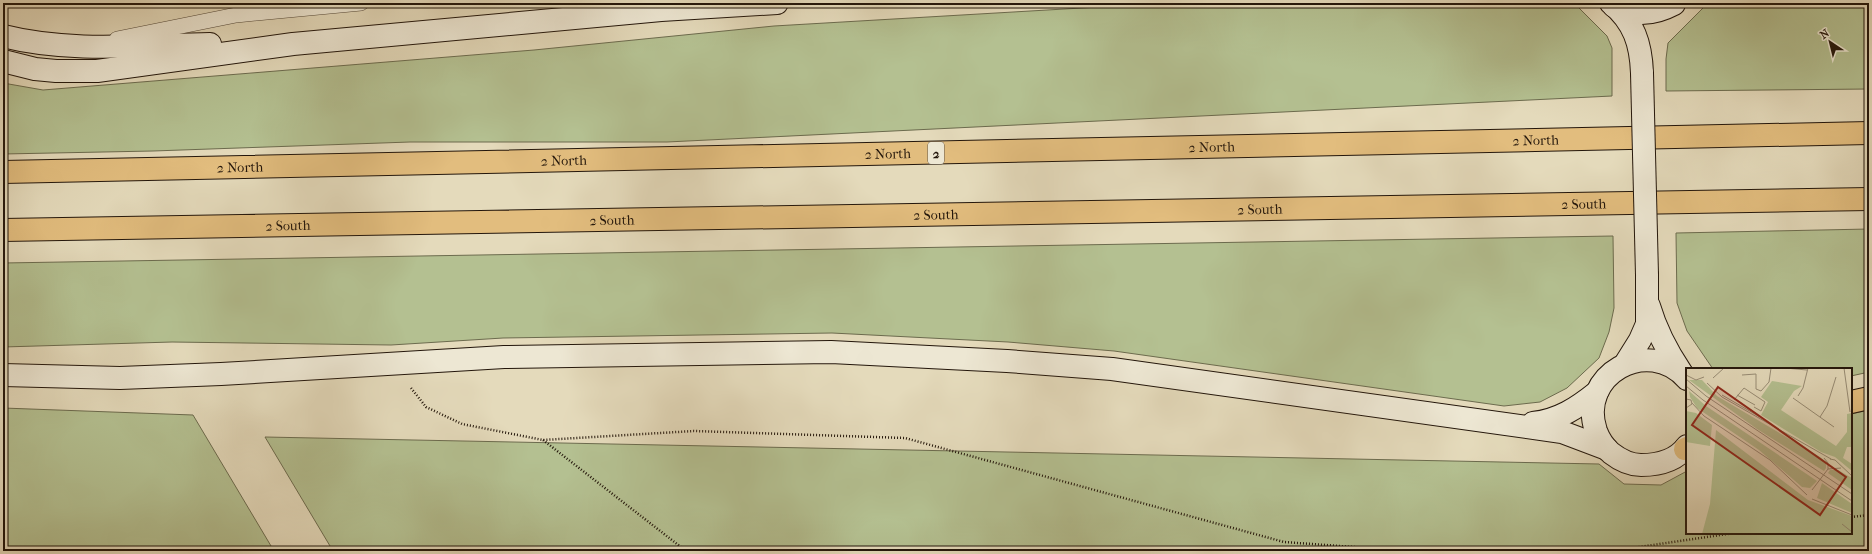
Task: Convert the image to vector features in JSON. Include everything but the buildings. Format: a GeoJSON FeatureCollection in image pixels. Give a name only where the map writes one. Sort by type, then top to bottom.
{"type":"FeatureCollection","features":[{"type":"Feature","properties":{"kind":"highway","name":"2 North"},"geometry":{"type":"LineString","coordinates":[[3,172],[1869,134]]}},
{"type":"Feature","properties":{"kind":"highway","name":"2 South"},"geometry":{"type":"LineString","coordinates":[[3,230],[1869,199]]}},
{"type":"Feature","properties":{"kind":"highway"},"geometry":{"type":"LineString","coordinates":[[1852,402],[1869,398]]}},
{"type":"Feature","properties":{"kind":"main road"},"geometry":{"type":"LineString","coordinates":[[3,61],[42,69],[77,72],[98,71],[294,44],[661,10],[777,3]]}},
{"type":"Feature","properties":{"kind":"main road"},"geometry":{"type":"LineString","coordinates":[[1613,4],[1629,12],[1644,14],[1659,11],[1674,4]]}},
{"type":"Feature","properties":{"kind":"main road"},"geometry":{"type":"LineString","coordinates":[[1613,4],[1630,22],[1642,63]]}},
{"type":"Feature","properties":{"kind":"main road"},"geometry":{"type":"LineString","coordinates":[[1625,364],[1640,340],[1647,324],[1648,301],[1642,63],[1648,33],[1657,21],[1674,4]]}},
{"type":"Feature","properties":{"kind":"main road"},"geometry":{"type":"LineString","coordinates":[[3,36],[54,44],[88,46],[294,44]]}},
{"type":"Feature","properties":{"kind":"main road"},"geometry":{"type":"LineString","coordinates":[[1648,301],[1654,324],[1661,339],[1684,376]]}},
{"type":"Feature","properties":{"kind":"main road"},"geometry":{"type":"LineString","coordinates":[[3,375],[120,378],[504,357],[831,352],[1007,361],[1112,369],[1562,432],[1607,449]]}},
{"type":"Feature","properties":{"kind":"main road"},"geometry":{"type":"LineString","coordinates":[[1684,376],[1668,364],[1654,360],[1639,360],[1625,364],[1604,380],[1597,392],[1593,407],[1593,422],[1598,436],[1607,449],[1621,460],[1637,465],[1655,465],[1671,460],[1686,448]]}},
{"type":"Feature","properties":{"kind":"main road"},"geometry":{"type":"LineString","coordinates":[[1502,424],[1520,425],[1562,417],[1579,407],[1597,392]]}},
{"type":"Feature","properties":{"kind":"lane"},"geometry":{"type":"LineString","coordinates":[[88,46],[237,9],[361,3]]}},
{"type":"Feature","properties":{"kind":"lane"},"geometry":{"type":"LineString","coordinates":[[599,3],[661,10]]}},
{"type":"Feature","properties":{"kind":"path"},"geometry":{"type":"LineString","coordinates":[[392,364],[426,407],[462,424],[542,440],[694,431],[905,438],[1284,542],[1410,551]]}},
{"type":"Feature","properties":{"kind":"path"},"geometry":{"type":"LineString","coordinates":[[542,440],[686,551]]}},
{"type":"Feature","properties":{"kind":"path"},"geometry":{"type":"LineString","coordinates":[[1852,517],[1869,515]]}},
{"type":"Feature","properties":{"kind":"path"},"geometry":{"type":"LineString","coordinates":[[1612,551],[1727,534]]}},
{"type":"Feature","properties":{"kind":"green space"},"geometry":{"type":"Polygon","coordinates":[[[1167,3],[1574,3],[1607,36],[1612,48],[1612,96],[667,142],[410,142],[153,151],[3,154],[3,83],[43,90],[534,50],[774,26],[1167,3]]]}},
{"type":"Feature","properties":{"kind":"green space"},"geometry":{"type":"Polygon","coordinates":[[[1708,3],[1869,3],[1869,89],[1666,91],[1666,59],[1668,43],[1708,3]]]}},
{"type":"Feature","properties":{"kind":"green space"},"geometry":{"type":"Polygon","coordinates":[[[1869,229],[1869,372],[1852,376],[1852,368],[1712,368],[1687,331],[1677,303],[1676,233],[1869,229]]]}},
{"type":"Feature","properties":{"kind":"green space"},"geometry":{"type":"Polygon","coordinates":[[[1613,236],[1614,308],[1609,332],[1599,358],[1567,388],[1540,402],[1504,406],[1114,351],[1008,342],[832,333],[503,338],[391,345],[172,342],[3,347],[3,263],[1613,236]]]}},
{"type":"Feature","properties":{"kind":"green space"},"geometry":{"type":"Polygon","coordinates":[[[3,408],[193,415],[274,551],[3,551],[3,408]]]}},
{"type":"Feature","properties":{"kind":"green space"},"geometry":{"type":"Polygon","coordinates":[[[1869,410],[1869,551],[333,551],[265,437],[1599,464],[1624,484],[1661,485],[1686,472],[1686,534],[1852,534],[1852,414],[1869,410]]]}}]}
